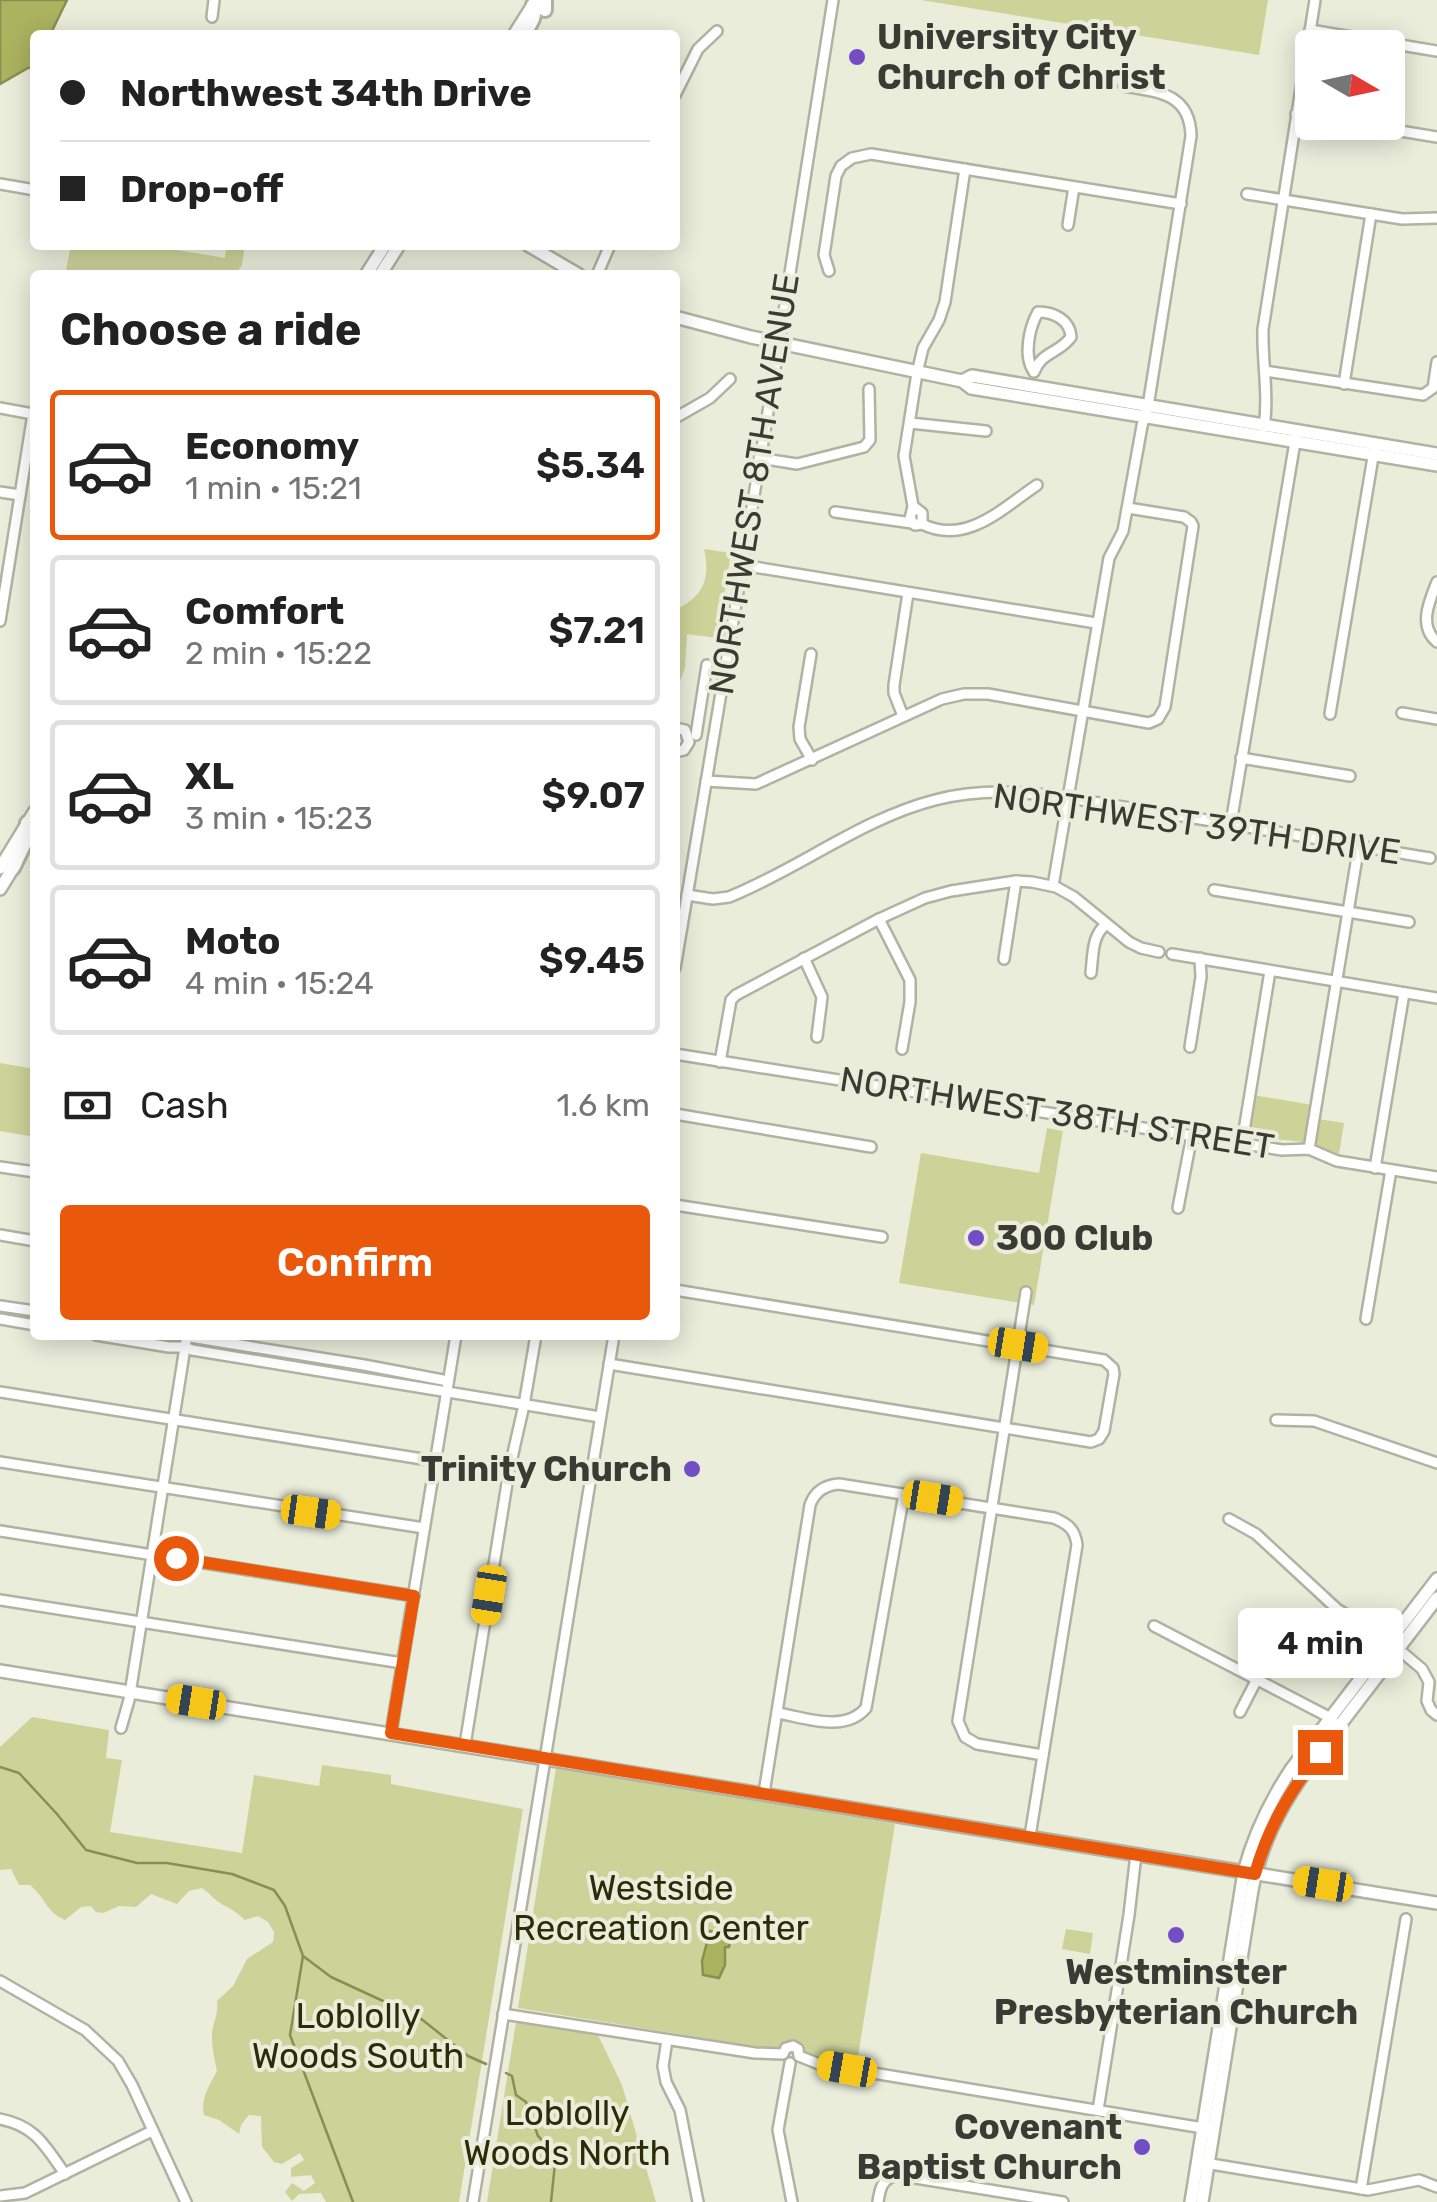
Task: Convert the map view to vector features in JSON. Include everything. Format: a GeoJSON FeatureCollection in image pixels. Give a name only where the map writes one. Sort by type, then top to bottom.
{"type":"FeatureCollection","features":[{"type":"Feature","properties":{"kind":"highway"},"geometry":{"type":"LineString","coordinates":[[529,30],[538,2]]}},
{"type":"Feature","properties":{"kind":"highway"},"geometry":{"type":"LineString","coordinates":[[7,868],[30,832]]}},
{"type":"Feature","properties":{"kind":"main road"},"geometry":{"type":"LineString","coordinates":[[518,30],[538,2]]}},
{"type":"Feature","properties":{"kind":"main road"},"geometry":{"type":"LineString","coordinates":[[536,250],[570,270]]}},
{"type":"Feature","properties":{"kind":"main road"},"geometry":{"type":"LineString","coordinates":[[680,319],[962,381],[970,388],[1031,392],[1375,449],[1437,454]]}},
{"type":"Feature","properties":{"kind":"main road"},"geometry":{"type":"LineString","coordinates":[[1375,449],[1437,466]]}},
{"type":"Feature","properties":{"kind":"main road"},"geometry":{"type":"LineString","coordinates":[[0,889],[7,868]]}},
{"type":"Feature","properties":{"kind":"main road"},"geometry":{"type":"LineString","coordinates":[[1394,1645],[1437,1579]]}},
{"type":"Feature","properties":{"kind":"main road"},"geometry":{"type":"LineString","coordinates":[[1202,2202],[1203,2163],[1249,1872],[1281,1807],[1334,1722],[1394,1645],[1437,1598]]}},
{"type":"Feature","properties":{"kind":"main road"},"geometry":{"type":"LineString","coordinates":[[0,1671],[1437,1903]]}},
{"type":"Feature","properties":{"kind":"main road"},"geometry":{"type":"LineString","coordinates":[[1191,2202],[1203,2163]]}},
{"type":"Feature","properties":{"kind":"street"},"geometry":{"type":"LineString","coordinates":[[212,16],[214,0]]}},
{"type":"Feature","properties":{"kind":"street","name":"NORTHWEST 8TH AVENUE"},"geometry":{"type":"LineString","coordinates":[[680,938],[834,0]]}},
{"type":"Feature","properties":{"kind":"street"},"geometry":{"type":"LineString","coordinates":[[1310,30],[1315,0]]}},
{"type":"Feature","properties":{"kind":"street"},"geometry":{"type":"LineString","coordinates":[[680,85],[698,49],[717,31]]}},
{"type":"Feature","properties":{"kind":"street"},"geometry":{"type":"LineString","coordinates":[[1405,46],[1437,51]]}},
{"type":"Feature","properties":{"kind":"street"},"geometry":{"type":"LineString","coordinates":[[1052,886],[1109,558],[1118,544],[1128,508],[1147,411],[1191,136],[1188,115],[1168,95],[1124,86]]}},
{"type":"Feature","properties":{"kind":"street"},"geometry":{"type":"LineString","coordinates":[[1260,430],[1266,407],[1263,329],[1295,121]]}},
{"type":"Feature","properties":{"kind":"street"},"geometry":{"type":"LineString","coordinates":[[1405,132],[1437,137]]}},
{"type":"Feature","properties":{"kind":"street"},"geometry":{"type":"LineString","coordinates":[[829,271],[824,256],[834,183],[841,166],[852,158],[871,154],[1180,204]]}},
{"type":"Feature","properties":{"kind":"street"},"geometry":{"type":"LineString","coordinates":[[917,523],[922,513],[912,506],[904,456],[923,348],[942,311],[965,170]]}},
{"type":"Feature","properties":{"kind":"street"},"geometry":{"type":"LineString","coordinates":[[0,184],[30,189]]}},
{"type":"Feature","properties":{"kind":"street"},"geometry":{"type":"LineString","coordinates":[[1068,225],[1074,187]]}},
{"type":"Feature","properties":{"kind":"street"},"geometry":{"type":"LineString","coordinates":[[1247,194],[1412,220],[1437,218]]}},
{"type":"Feature","properties":{"kind":"street"},"geometry":{"type":"LineString","coordinates":[[1344,384],[1372,214]]}},
{"type":"Feature","properties":{"kind":"street"},"geometry":{"type":"LineString","coordinates":[[1031,392],[1034,372],[1044,356],[1060,350],[1071,337],[1068,324],[1047,312],[1038,312],[1034,320],[1027,357],[1034,372]]}},
{"type":"Feature","properties":{"kind":"street"},"geometry":{"type":"LineString","coordinates":[[1266,371],[1418,396],[1432,388],[1437,362]]}},
{"type":"Feature","properties":{"kind":"street"},"geometry":{"type":"LineString","coordinates":[[680,415],[710,398],[730,378]]}},
{"type":"Feature","properties":{"kind":"street"},"geometry":{"type":"LineString","coordinates":[[759,458],[797,464],[864,446],[870,440],[869,389]]}},
{"type":"Feature","properties":{"kind":"street"},"geometry":{"type":"LineString","coordinates":[[0,408],[30,413]]}},
{"type":"Feature","properties":{"kind":"street"},"geometry":{"type":"LineString","coordinates":[[910,423],[986,432]]}},
{"type":"Feature","properties":{"kind":"street"},"geometry":{"type":"LineString","coordinates":[[0,622],[3,576],[30,433]]}},
{"type":"Feature","properties":{"kind":"street"},"geometry":{"type":"LineString","coordinates":[[1230,823],[1296,436]]}},
{"type":"Feature","properties":{"kind":"street"},"geometry":{"type":"LineString","coordinates":[[1330,714],[1375,449]]}},
{"type":"Feature","properties":{"kind":"street"},"geometry":{"type":"LineString","coordinates":[[835,512],[962,530],[975,526],[1037,486]]}},
{"type":"Feature","properties":{"kind":"street"},"geometry":{"type":"LineString","coordinates":[[0,492],[20,496]]}},
{"type":"Feature","properties":{"kind":"street"},"geometry":{"type":"LineString","coordinates":[[706,781],[756,784],[942,699],[976,694],[1149,722],[1161,716],[1168,696],[1194,533],[1191,522],[1184,517],[1128,508]]}},
{"type":"Feature","properties":{"kind":"street"},"geometry":{"type":"LineString","coordinates":[[742,565],[1096,623]]}},
{"type":"Feature","properties":{"kind":"street"},"geometry":{"type":"LineString","coordinates":[[1436,641],[1426,623],[1437,582]]}},
{"type":"Feature","properties":{"kind":"street"},"geometry":{"type":"LineString","coordinates":[[903,716],[894,685],[908,593]]}},
{"type":"Feature","properties":{"kind":"street"},"geometry":{"type":"LineString","coordinates":[[812,654],[798,727],[812,760]]}},
{"type":"Feature","properties":{"kind":"street"},"geometry":{"type":"LineString","coordinates":[[680,750],[693,737],[707,665]]}},
{"type":"Feature","properties":{"kind":"street"},"geometry":{"type":"LineString","coordinates":[[1402,714],[1437,719]]}},
{"type":"Feature","properties":{"kind":"street"},"geometry":{"type":"LineString","coordinates":[[680,729],[693,737],[713,739]]}},
{"type":"Feature","properties":{"kind":"street"},"geometry":{"type":"LineString","coordinates":[[1241,758],[1350,776]]}},
{"type":"Feature","properties":{"kind":"street","name":"NORTHWEST 39TH DRIVE"},"geometry":{"type":"LineString","coordinates":[[687,895],[713,900],[729,897],[894,814],[934,801],[996,791],[1230,823],[1430,858]]}},
{"type":"Feature","properties":{"kind":"street"},"geometry":{"type":"LineString","coordinates":[[1309,1149],[1359,845]]}},
{"type":"Feature","properties":{"kind":"street"},"geometry":{"type":"LineString","coordinates":[[1004,959],[1016,881]]}},
{"type":"Feature","properties":{"kind":"street"},"geometry":{"type":"LineString","coordinates":[[720,1062],[731,1000],[878,919],[925,898],[1016,881],[1052,886],[1074,898],[1129,942],[1159,952]]}},
{"type":"Feature","properties":{"kind":"street"},"geometry":{"type":"LineString","coordinates":[[1214,890],[1409,922]]}},
{"type":"Feature","properties":{"kind":"street"},"geometry":{"type":"LineString","coordinates":[[878,919],[910,980],[902,1049]]}},
{"type":"Feature","properties":{"kind":"street"},"geometry":{"type":"LineString","coordinates":[[1091,973],[1096,936],[1106,925]]}},
{"type":"Feature","properties":{"kind":"street"},"geometry":{"type":"LineString","coordinates":[[1172,954],[1437,998]]}},
{"type":"Feature","properties":{"kind":"street"},"geometry":{"type":"LineString","coordinates":[[804,958],[822,997],[817,1036]]}},
{"type":"Feature","properties":{"kind":"street"},"geometry":{"type":"LineString","coordinates":[[1190,1046],[1202,977],[1200,958]]}},
{"type":"Feature","properties":{"kind":"street"},"geometry":{"type":"LineString","coordinates":[[1242,1143],[1270,971]]}},
{"type":"Feature","properties":{"kind":"street"},"geometry":{"type":"LineString","coordinates":[[1376,1168],[1404,993]]}},
{"type":"Feature","properties":{"kind":"street","name":"NORTHWEST 38TH STREET"},"geometry":{"type":"LineString","coordinates":[[680,1055],[1282,1150],[1309,1149],[1337,1161],[1437,1178]]}},
{"type":"Feature","properties":{"kind":"street"},"geometry":{"type":"LineString","coordinates":[[680,1115],[872,1147]]}},
{"type":"Feature","properties":{"kind":"street"},"geometry":{"type":"LineString","coordinates":[[1178,1208],[1192,1135]]}},
{"type":"Feature","properties":{"kind":"street"},"geometry":{"type":"LineString","coordinates":[[0,1167],[30,1171]]}},
{"type":"Feature","properties":{"kind":"street"},"geometry":{"type":"LineString","coordinates":[[1366,1319],[1391,1170]]}},
{"type":"Feature","properties":{"kind":"street"},"geometry":{"type":"LineString","coordinates":[[680,1206],[882,1238]]}},
{"type":"Feature","properties":{"kind":"street"},"geometry":{"type":"LineString","coordinates":[[0,1236],[30,1240]]}},
{"type":"Feature","properties":{"kind":"street"},"geometry":{"type":"LineString","coordinates":[[609,1364],[1091,1442],[1097,1441],[1104,1431],[1114,1374],[1104,1360],[680,1291]]}},
{"type":"Feature","properties":{"kind":"street"},"geometry":{"type":"LineString","coordinates":[[1026,1292],[958,1716],[962,1734],[977,1744],[1043,1755]]}},
{"type":"Feature","properties":{"kind":"street"},"geometry":{"type":"LineString","coordinates":[[0,1306],[30,1310]]}},
{"type":"Feature","properties":{"kind":"street"},"geometry":{"type":"LineString","coordinates":[[0,1320],[30,1324]]}},
{"type":"Feature","properties":{"kind":"street"},"geometry":{"type":"LineString","coordinates":[[127,1340],[170,1347],[181,1340]]}},
{"type":"Feature","properties":{"kind":"street"},"geometry":{"type":"LineString","coordinates":[[121,1728],[174,1420],[184,1340]]}},
{"type":"Feature","properties":{"kind":"street"},"geometry":{"type":"LineString","coordinates":[[194,1340],[446,1393],[600,1418]]}},
{"type":"Feature","properties":{"kind":"street"},"geometry":{"type":"LineString","coordinates":[[197,1340],[448,1382]]}},
{"type":"Feature","properties":{"kind":"street"},"geometry":{"type":"LineString","coordinates":[[391,1733],[455,1340]]}},
{"type":"Feature","properties":{"kind":"street"},"geometry":{"type":"LineString","coordinates":[[465,1745],[509,1471],[535,1340]]}},
{"type":"Feature","properties":{"kind":"street"},"geometry":{"type":"LineString","coordinates":[[472,2202],[613,1340]]}},
{"type":"Feature","properties":{"kind":"street"},"geometry":{"type":"LineString","coordinates":[[0,1392],[435,1461]]}},
{"type":"Feature","properties":{"kind":"street"},"geometry":{"type":"LineString","coordinates":[[1276,1420],[1314,1421],[1437,1463]]}},
{"type":"Feature","properties":{"kind":"street"},"geometry":{"type":"LineString","coordinates":[[0,1462],[424,1528]]}},
{"type":"Feature","properties":{"kind":"street"},"geometry":{"type":"LineString","coordinates":[[764,1794],[810,1504],[817,1492],[838,1484],[904,1494],[1054,1518],[1072,1529],[1077,1545],[1030,1836]]}},
{"type":"Feature","properties":{"kind":"street"},"geometry":{"type":"LineString","coordinates":[[778,1713],[842,1723],[862,1714],[869,1702],[904,1494]]}},
{"type":"Feature","properties":{"kind":"street"},"geometry":{"type":"LineString","coordinates":[[1229,1519],[1256,1534],[1337,1609],[1394,1645],[1425,1673],[1429,1682],[1427,1702],[1437,1715]]}},
{"type":"Feature","properties":{"kind":"street"},"geometry":{"type":"LineString","coordinates":[[0,1531],[414,1596]]}},
{"type":"Feature","properties":{"kind":"street"},"geometry":{"type":"LineString","coordinates":[[0,1600],[402,1663]]}},
{"type":"Feature","properties":{"kind":"street"},"geometry":{"type":"LineString","coordinates":[[1154,1626],[1334,1722]]}},
{"type":"Feature","properties":{"kind":"street"},"geometry":{"type":"LineString","coordinates":[[1240,1712],[1257,1680]]}},
{"type":"Feature","properties":{"kind":"street"},"geometry":{"type":"LineString","coordinates":[[1098,2110],[1136,1854]]}},
{"type":"Feature","properties":{"kind":"street"},"geometry":{"type":"LineString","coordinates":[[1361,2189],[1406,1919]]}},
{"type":"Feature","properties":{"kind":"street"},"geometry":{"type":"LineString","coordinates":[[0,1980],[85,2030],[109,2050],[132,2084],[183,2201]]}},
{"type":"Feature","properties":{"kind":"street"},"geometry":{"type":"LineString","coordinates":[[503,2014],[1208,2128]]}},
{"type":"Feature","properties":{"kind":"street"},"geometry":{"type":"LineString","coordinates":[[667,2040],[663,2066],[666,2082],[680,2110],[698,2202]]}},
{"type":"Feature","properties":{"kind":"street"},"geometry":{"type":"LineString","coordinates":[[791,2058],[778,2130],[792,2202]]}},
{"type":"Feature","properties":{"kind":"street"},"geometry":{"type":"LineString","coordinates":[[0,2118],[36,2132],[65,2174]]}},
{"type":"Feature","properties":{"kind":"street"},"geometry":{"type":"LineString","coordinates":[[0,2196],[26,2193],[152,2131]]}},
{"type":"Feature","properties":{"kind":"street"},"geometry":{"type":"LineString","coordinates":[[1203,2163],[1368,2190],[1419,2180],[1437,2187]]}},
{"type":"Feature","properties":{"kind":"street"},"geometry":{"type":"LineString","coordinates":[[878,2202],[882,2184],[890,2177],[1063,2202]]}},
{"type":"Feature","properties":{"kind":"green space"},"geometry":{"type":"Polygon","coordinates":[[[921,0],[1268,0],[1259,55],[921,0]]]}},
{"type":"Feature","properties":{"kind":"green space"},"geometry":{"type":"Polygon","coordinates":[[[70,250],[177,250],[225,258],[226,250],[244,250],[238,270],[66,270],[70,250]]]}},
{"type":"Feature","properties":{"kind":"green space"},"geometry":{"type":"Polygon","coordinates":[[[704,549],[731,553],[717,638],[687,634],[680,682],[680,607],[703,586],[704,549]]]}},
{"type":"Feature","properties":{"kind":"green space"},"geometry":{"type":"Polygon","coordinates":[[[0,1063],[30,1068],[30,1136],[0,1131],[0,1063]]]}},
{"type":"Feature","properties":{"kind":"green space"},"geometry":{"type":"Polygon","coordinates":[[[1253,1095],[1313,1105],[1318,1119],[1344,1123],[1339,1154],[1304,1142],[1246,1136],[1253,1095]]]}},
{"type":"Feature","properties":{"kind":"green space","name":"300 Club"},"geometry":{"type":"Polygon","coordinates":[[[1047,1128],[1063,1131],[1034,1305],[899,1283],[921,1153],[1039,1173],[1047,1128]]]}},
{"type":"Feature","properties":{"kind":"green space","name":"Loblolly Woods South"},"geometry":{"type":"Polygon","coordinates":[[[32,1717],[109,1730],[106,1758],[122,1760],[110,1832],[242,1853],[254,1775],[319,1786],[322,1765],[391,1775],[391,1784],[523,1809],[459,2202],[326,2202],[321,2193],[299,2194],[292,2201],[285,2192],[292,2183],[304,2191],[315,2183],[311,2175],[291,2177],[291,2168],[304,2160],[300,2153],[282,2164],[274,2162],[262,2147],[261,2116],[249,2115],[239,2134],[204,2115],[205,2097],[217,2071],[212,2037],[217,2001],[233,1986],[247,1959],[273,1942],[274,1932],[268,1922],[258,1916],[245,1920],[202,1888],[189,1891],[177,1904],[151,1894],[136,1907],[119,1906],[103,1913],[91,1906],[81,1907],[65,1920],[30,1885],[19,1885],[11,1869],[0,1870],[0,1747],[32,1717]]]}},
{"type":"Feature","properties":{"kind":"green space","name":"Westside Recreation Center"},"geometry":{"type":"Polygon","coordinates":[[[556,1768],[895,1824],[857,2063],[518,2008],[556,1768]]]}},
{"type":"Feature","properties":{"kind":"green space"},"geometry":{"type":"Polygon","coordinates":[[[1066,1929],[1093,1933],[1090,1954],[1062,1949],[1066,1929]]]}},
{"type":"Feature","properties":{"kind":"green space","name":"Loblolly Woods North"},"geometry":{"type":"Polygon","coordinates":[[[516,2022],[598,2035],[622,2085],[656,2202],[487,2202],[516,2022]]]}},
{"type":"Feature","properties":{"kind":"shaded area"},"geometry":{"type":"Polygon","coordinates":[[[0,0],[67,0],[52,30],[30,30],[30,68],[0,84],[0,0]]]}},
{"type":"Feature","properties":{"kind":"shaded area"},"geometry":{"type":"Polygon","coordinates":[[[710,1931],[731,1934],[719,1978],[703,1975],[702,1961],[710,1931]]]}},
{"type":"Feature","properties":{"kind":"waterway"},"geometry":{"type":"LineString","coordinates":[[0,1767],[19,1773],[86,1850],[137,1863],[167,1863],[232,1874],[274,1890],[285,1906],[303,1956],[331,1977],[420,2018],[468,2056],[486,2064]]}},
{"type":"Feature","properties":{"kind":"waterway"},"geometry":{"type":"LineString","coordinates":[[303,1956],[290,2035],[353,2202]]}},
{"type":"Feature","properties":{"kind":"waterway"},"geometry":{"type":"LineString","coordinates":[[506,2073],[512,2076],[516,2095],[526,2102],[538,2136],[556,2154],[551,2202]]}},
{"type":"Feature","properties":{"kind":"place","name":"University City Church of Christ"},"geometry":{"type":"Point","coordinates":[857,57]}},
{"type":"Feature","properties":{"kind":"place","name":"300 Club"},"geometry":{"type":"Point","coordinates":[976,1238]}},
{"type":"Feature","properties":{"kind":"place","name":"Trinity Church"},"geometry":{"type":"Point","coordinates":[692,1469]}},
{"type":"Feature","properties":{"kind":"place","name":"Westminster Presbyterian Church"},"geometry":{"type":"Point","coordinates":[1176,1935]}},
{"type":"Feature","properties":{"kind":"place","name":"Covenant Baptist Church"},"geometry":{"type":"Point","coordinates":[1142,2147]}},
{"type":"Feature","properties":{"kind":"route"},"geometry":{"type":"LineString","coordinates":[[176,1558],[414,1596],[391,1733],[1255,1874],[1264,1842],[1281,1807],[1320,1752]]}}]}
